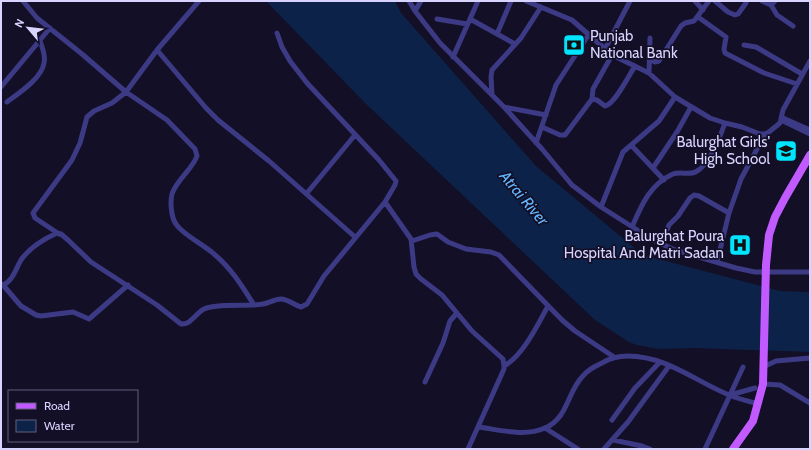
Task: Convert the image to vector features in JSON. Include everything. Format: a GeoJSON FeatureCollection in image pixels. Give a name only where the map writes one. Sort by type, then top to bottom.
{"type":"FeatureCollection","features":[{"type":"Feature","properties":{"kind":"main road"},"geometry":{"type":"LineString","coordinates":[[734,449],[753,421],[763,384],[766,265],[769,235],[775,217],[810,155]]}},
{"type":"Feature","properties":{"kind":"street"},"geometry":{"type":"LineString","coordinates":[[23,1],[37,18],[126,92],[167,120],[179,131],[197,152],[195,163],[172,194],[173,219],[180,229],[213,253],[226,265],[254,305]]}},
{"type":"Feature","properties":{"kind":"street"},"geometry":{"type":"LineString","coordinates":[[198,1],[156,50],[126,92],[112,103],[94,111],[87,117],[80,143],[72,160],[33,212],[35,218],[74,245],[86,258],[128,285],[181,324],[187,323],[200,312],[210,307],[254,305],[283,299],[303,307],[307,304],[324,276],[385,202],[395,185],[396,181],[379,160],[307,83],[290,61],[282,47],[277,33]]}},
{"type":"Feature","properties":{"kind":"street"},"geometry":{"type":"LineString","coordinates":[[409,1],[440,43],[536,142],[572,185],[601,207],[661,244],[675,250],[755,272],[810,272]]}},
{"type":"Feature","properties":{"kind":"street"},"geometry":{"type":"LineString","coordinates":[[415,11],[421,1]]}},
{"type":"Feature","properties":{"kind":"street"},"geometry":{"type":"LineString","coordinates":[[453,57],[478,1]]}},
{"type":"Feature","properties":{"kind":"street"},"geometry":{"type":"LineString","coordinates":[[497,34],[511,1]]}},
{"type":"Feature","properties":{"kind":"street"},"geometry":{"type":"LineString","coordinates":[[526,1],[572,20],[612,54],[649,73],[675,97],[710,118],[764,134]]}},
{"type":"Feature","properties":{"kind":"street"},"geometry":{"type":"LineString","coordinates":[[605,49],[630,1]]}},
{"type":"Feature","properties":{"kind":"street"},"geometry":{"type":"LineString","coordinates":[[695,1],[703,10]]}},
{"type":"Feature","properties":{"kind":"street"},"geometry":{"type":"LineString","coordinates":[[650,60],[655,62],[659,61],[681,26],[685,23],[694,21],[709,1]]}},
{"type":"Feature","properties":{"kind":"street"},"geometry":{"type":"LineString","coordinates":[[714,1],[728,12],[735,15],[738,14],[746,3]]}},
{"type":"Feature","properties":{"kind":"street"},"geometry":{"type":"LineString","coordinates":[[762,1],[771,5],[777,15],[794,26]]}},
{"type":"Feature","properties":{"kind":"street"},"geometry":{"type":"LineString","coordinates":[[771,5],[775,1]]}},
{"type":"Feature","properties":{"kind":"street"},"geometry":{"type":"LineString","coordinates":[[492,95],[492,70],[515,44],[541,8]]}},
{"type":"Feature","properties":{"kind":"street"},"geometry":{"type":"LineString","coordinates":[[698,17],[726,37],[724,49],[725,53],[764,73],[797,84]]}},
{"type":"Feature","properties":{"kind":"street"},"geometry":{"type":"LineString","coordinates":[[437,19],[468,22],[497,34],[515,44]]}},
{"type":"Feature","properties":{"kind":"street"},"geometry":{"type":"LineString","coordinates":[[1,87],[50,28]]}},
{"type":"Feature","properties":{"kind":"street"},"geometry":{"type":"LineString","coordinates":[[536,142],[560,76],[589,34]]}},
{"type":"Feature","properties":{"kind":"street"},"geometry":{"type":"LineString","coordinates":[[649,73],[650,38]]}},
{"type":"Feature","properties":{"kind":"street"},"geometry":{"type":"LineString","coordinates":[[7,102],[30,84],[40,72],[44,63],[43,50],[40,41]]}},
{"type":"Feature","properties":{"kind":"street"},"geometry":{"type":"LineString","coordinates":[[744,45],[756,47],[802,74]]}},
{"type":"Feature","properties":{"kind":"street"},"geometry":{"type":"LineString","coordinates":[[156,50],[218,120],[306,193],[355,237]]}},
{"type":"Feature","properties":{"kind":"street"},"geometry":{"type":"LineString","coordinates":[[542,127],[560,135],[565,135],[592,99],[593,89],[612,54]]}},
{"type":"Feature","properties":{"kind":"street"},"geometry":{"type":"LineString","coordinates":[[717,262],[741,179],[764,134],[780,123],[783,110],[810,61]]}},
{"type":"Feature","properties":{"kind":"street"},"geometry":{"type":"LineString","coordinates":[[592,99],[597,100],[605,106],[608,106],[621,89],[635,66]]}},
{"type":"Feature","properties":{"kind":"street"},"geometry":{"type":"LineString","coordinates":[[601,207],[620,156],[659,120],[675,97]]}},
{"type":"Feature","properties":{"kind":"street"},"geometry":{"type":"LineString","coordinates":[[653,168],[678,132],[691,106]]}},
{"type":"Feature","properties":{"kind":"street"},"geometry":{"type":"LineString","coordinates":[[504,108],[546,115]]}},
{"type":"Feature","properties":{"kind":"street"},"geometry":{"type":"LineString","coordinates":[[782,119],[792,121],[810,130]]}},
{"type":"Feature","properties":{"kind":"street"},"geometry":{"type":"LineString","coordinates":[[782,119],[810,134]]}},
{"type":"Feature","properties":{"kind":"street"},"geometry":{"type":"LineString","coordinates":[[632,227],[648,194],[652,189],[673,174],[694,173],[699,170],[715,148],[725,123]]}},
{"type":"Feature","properties":{"kind":"street"},"geometry":{"type":"LineString","coordinates":[[306,193],[355,135]]}},
{"type":"Feature","properties":{"kind":"street"},"geometry":{"type":"LineString","coordinates":[[631,145],[664,180]]}},
{"type":"Feature","properties":{"kind":"street"},"geometry":{"type":"LineString","coordinates":[[661,244],[669,225],[694,195],[699,196],[730,213]]}},
{"type":"Feature","properties":{"kind":"street"},"geometry":{"type":"LineString","coordinates":[[385,202],[404,227],[412,241],[414,268],[416,274],[420,279],[442,296],[472,331],[503,359],[504,366],[468,449]]}},
{"type":"Feature","properties":{"kind":"street"},"geometry":{"type":"LineString","coordinates":[[59,234],[55,234],[29,251],[21,260],[9,282],[2,285],[20,306],[36,315],[41,316],[73,312],[89,319],[128,285]]}},
{"type":"Feature","properties":{"kind":"street"},"geometry":{"type":"LineString","coordinates":[[412,241],[437,234],[448,242],[466,249],[496,254],[575,331],[614,357]]}},
{"type":"Feature","properties":{"kind":"street"},"geometry":{"type":"LineString","coordinates":[[504,366],[510,363],[518,354],[548,306]]}},
{"type":"Feature","properties":{"kind":"street"},"geometry":{"type":"LineString","coordinates":[[425,382],[443,343],[450,321],[457,313]]}},
{"type":"Feature","properties":{"kind":"street"},"geometry":{"type":"LineString","coordinates":[[479,426],[523,432],[545,428],[556,420],[564,410],[582,376],[591,368],[614,357],[639,357],[660,362],[685,372],[729,395],[758,404]]}},
{"type":"Feature","properties":{"kind":"street"},"geometry":{"type":"LineString","coordinates":[[763,366],[776,361],[810,358]]}},
{"type":"Feature","properties":{"kind":"street"},"geometry":{"type":"LineString","coordinates":[[612,420],[635,388],[660,362]]}},
{"type":"Feature","properties":{"kind":"street"},"geometry":{"type":"LineString","coordinates":[[604,449],[635,413],[669,366]]}},
{"type":"Feature","properties":{"kind":"street"},"geometry":{"type":"LineString","coordinates":[[705,449],[743,366]]}},
{"type":"Feature","properties":{"kind":"street"},"geometry":{"type":"LineString","coordinates":[[763,384],[780,385],[810,403]]}},
{"type":"Feature","properties":{"kind":"street"},"geometry":{"type":"LineString","coordinates":[[729,395],[755,388]]}},
{"type":"Feature","properties":{"kind":"street"},"geometry":{"type":"LineString","coordinates":[[545,428],[578,449]]}},
{"type":"Feature","properties":{"kind":"street"},"geometry":{"type":"LineString","coordinates":[[613,440],[650,449]]}},
{"type":"Feature","properties":{"kind":"water","name":"Atrai River"},"geometry":{"type":"Polygon","coordinates":[[[266,1],[395,1],[401,13],[536,166],[643,255],[780,291],[810,292],[810,352],[694,348],[658,349],[629,342],[595,320],[366,104],[266,1]]]}},
{"type":"Feature","properties":{"kind":"place","name":"Punjab National Bank"},"geometry":{"type":"Point","coordinates":[574,45]}},
{"type":"Feature","properties":{"kind":"place","name":"Balurghat Girls' High School"},"geometry":{"type":"Point","coordinates":[786,151]}},
{"type":"Feature","properties":{"kind":"place","name":"Balurghat Poura Hospital And Matri Sadan"},"geometry":{"type":"Point","coordinates":[740,245]}}]}
